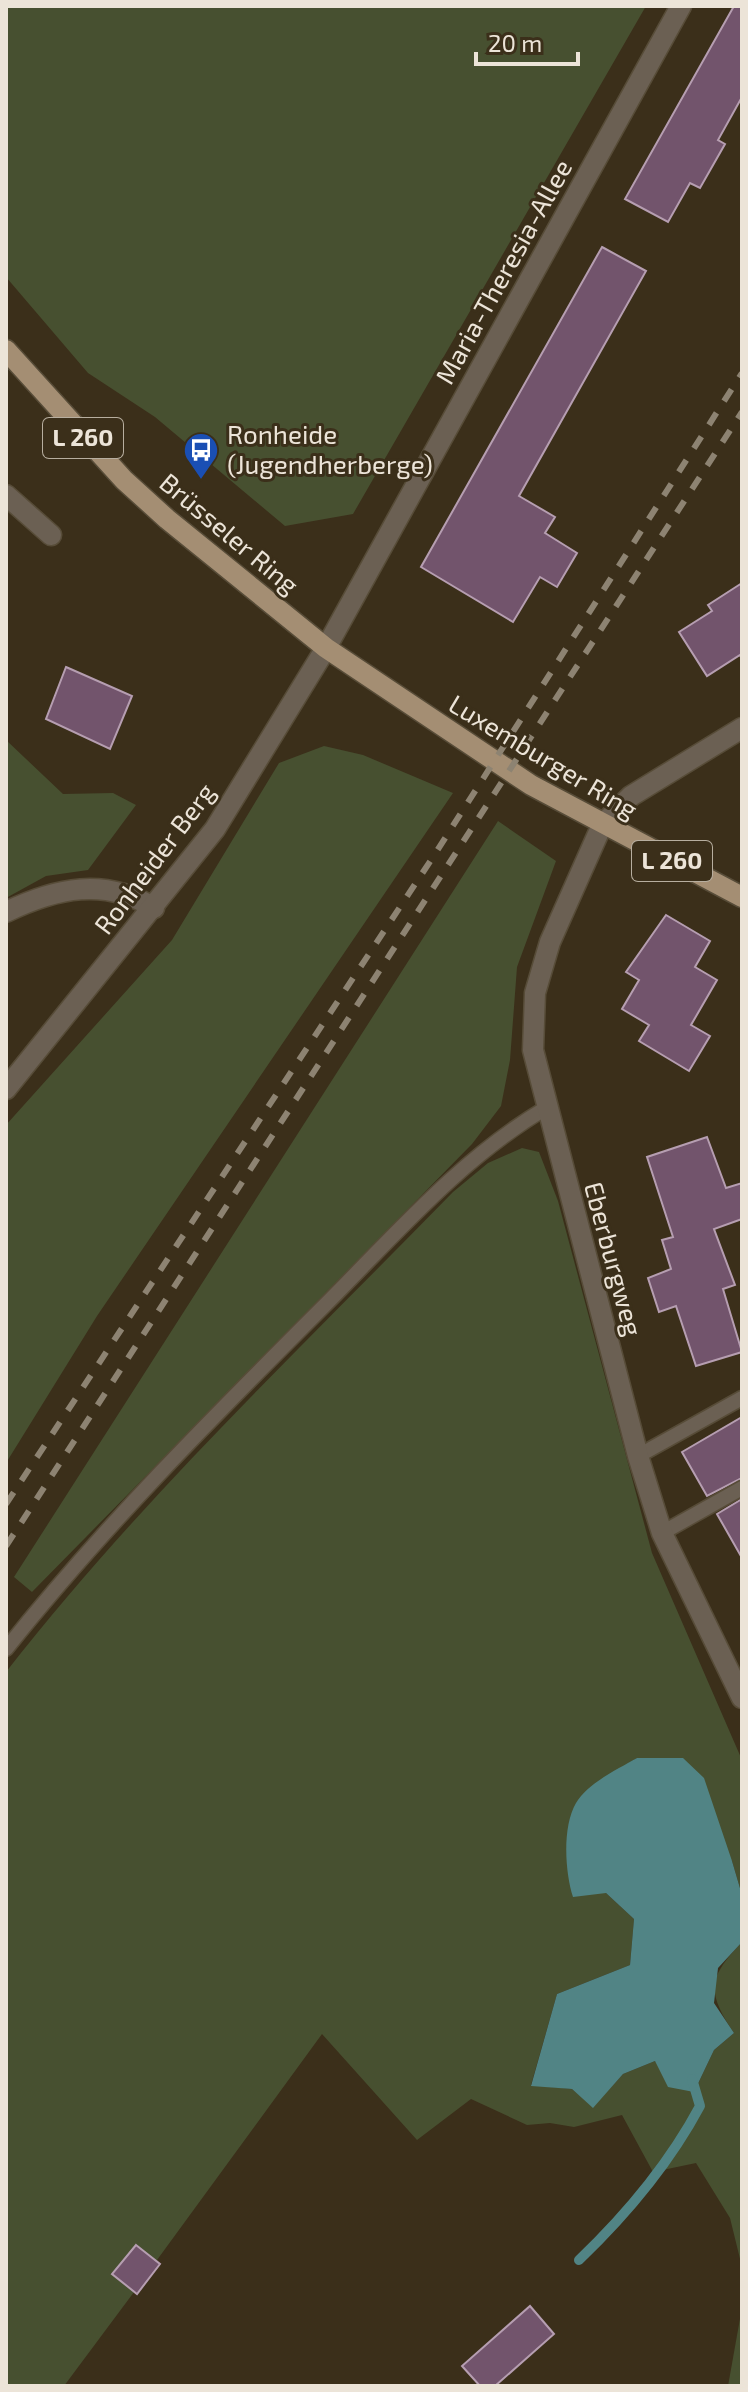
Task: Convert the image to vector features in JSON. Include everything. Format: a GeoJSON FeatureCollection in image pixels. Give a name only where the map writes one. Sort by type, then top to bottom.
{"type":"FeatureCollection","features":[{"type":"Feature","properties":{"kind":"main road","name":"Brüsseler Ring"},"geometry":{"type":"LineString","coordinates":[[6,350],[124,480],[326,648]]}},
{"type":"Feature","properties":{"kind":"main road","name":"Luxemburger Ring"},"geometry":{"type":"LineString","coordinates":[[326,648],[523,781],[742,897]]}},
{"type":"Feature","properties":{"kind":"street","name":"Maria-Theresia-Allee"},"geometry":{"type":"LineString","coordinates":[[326,648],[681,6]]}},
{"type":"Feature","properties":{"kind":"street"},"geometry":{"type":"LineString","coordinates":[[6,495],[51,535]]}},
{"type":"Feature","properties":{"kind":"street","name":"Ronheider Berg"},"geometry":{"type":"LineString","coordinates":[[6,1089],[215,829],[326,648]]}},
{"type":"Feature","properties":{"kind":"street"},"geometry":{"type":"LineString","coordinates":[[602,825],[631,796],[742,728]]}},
{"type":"Feature","properties":{"kind":"street","name":"Eberburgweg"},"geometry":{"type":"LineString","coordinates":[[602,825],[550,942],[535,993],[533,1050],[638,1456],[662,1533],[742,1698]]}},
{"type":"Feature","properties":{"kind":"street"},"geometry":{"type":"LineString","coordinates":[[6,912],[48,895],[75,889],[130,893],[154,908]]}},
{"type":"Feature","properties":{"kind":"lane"},"geometry":{"type":"LineString","coordinates":[[6,1649],[156,1475],[430,1200],[477,1153],[546,1108]]}},
{"type":"Feature","properties":{"kind":"lane"},"geometry":{"type":"LineString","coordinates":[[638,1456],[742,1398]]}},
{"type":"Feature","properties":{"kind":"lane"},"geometry":{"type":"LineString","coordinates":[[662,1533],[742,1488]]}},
{"type":"Feature","properties":{"kind":"green space"},"geometry":{"type":"Polygon","coordinates":[[[6,6],[646,6],[353,514],[285,526],[155,417],[88,373],[6,277],[6,6]]]}},
{"type":"Feature","properties":{"kind":"green space"},"geometry":{"type":"Polygon","coordinates":[[[6,740],[63,794],[113,793],[136,805],[88,870],[46,876],[6,898],[6,740]]]}},
{"type":"Feature","properties":{"kind":"green space"},"geometry":{"type":"Polygon","coordinates":[[[324,746],[363,755],[453,793],[97,1316],[6,1463],[6,1125],[172,940],[279,763],[324,746]]]}},
{"type":"Feature","properties":{"kind":"green space"},"geometry":{"type":"Polygon","coordinates":[[[498,821],[556,861],[517,967],[510,1060],[501,1106],[472,1144],[32,1592],[14,1577],[498,821]]]}},
{"type":"Feature","properties":{"kind":"green space"},"geometry":{"type":"Polygon","coordinates":[[[522,1148],[539,1152],[558,1201],[652,1553],[742,1760],[742,1895],[732,1861],[637,1758],[605,1778],[576,1803],[606,1893],[634,1919],[630,1965],[557,1994],[531,2085],[572,2089],[593,2107],[623,2074],[655,2061],[694,2092],[714,2050],[734,2033],[719,2006],[715,1985],[722,1966],[742,1942],[742,2267],[730,2218],[696,2163],[653,2172],[622,2115],[574,2127],[550,2123],[527,2125],[471,2099],[417,2140],[322,2034],[157,2260],[160,2264],[137,2294],[134,2292],[64,2386],[6,2386],[6,1672],[111,1546],[280,1367],[453,1192],[488,1163],[522,1148]]]}},
{"type":"Feature","properties":{"kind":"green space"},"geometry":{"type":"Polygon","coordinates":[[[742,2310],[742,2386],[728,2386],[741,2313],[742,2310]]]}},
{"type":"Feature","properties":{"kind":"water"},"geometry":{"type":"Polygon","coordinates":[[[637,1758],[683,1758],[704,1778],[742,1895],[742,1942],[718,1968],[714,2003],[734,2033],[714,2050],[694,2092],[668,2087],[655,2061],[623,2074],[593,2108],[572,2089],[531,2086],[557,1994],[630,1965],[634,1919],[606,1893],[573,1897],[566,1850],[568,1824],[581,1796],[604,1777],[637,1758]]]}},
{"type":"Feature","properties":{"kind":"building"},"geometry":{"type":"Polygon","coordinates":[[[734,6],[742,6],[742,97],[718,140],[725,144],[700,188],[690,183],[668,222],[625,199],[734,6]]]}},
{"type":"Feature","properties":{"kind":"building"},"geometry":{"type":"Polygon","coordinates":[[[602,247],[646,271],[519,496],[555,517],[545,533],[577,553],[557,587],[540,577],[513,622],[421,567],[602,247]]]}},
{"type":"Feature","properties":{"kind":"building"},"geometry":{"type":"Polygon","coordinates":[[[742,583],[742,659],[740,655],[707,676],[679,632],[712,611],[708,605],[742,583]]]}},
{"type":"Feature","properties":{"kind":"building"},"geometry":{"type":"Polygon","coordinates":[[[66,667],[132,696],[110,749],[46,719],[66,667]]]}},
{"type":"Feature","properties":{"kind":"building"},"geometry":{"type":"Polygon","coordinates":[[[666,915],[710,941],[695,967],[717,980],[691,1025],[710,1036],[689,1071],[639,1041],[649,1025],[622,1009],[639,980],[626,972],[666,915]]]}},
{"type":"Feature","properties":{"kind":"building"},"geometry":{"type":"Polygon","coordinates":[[[707,1137],[726,1188],[742,1183],[742,1219],[714,1229],[735,1285],[723,1289],[742,1352],[696,1366],[676,1306],[659,1312],[648,1278],[671,1269],[662,1240],[673,1237],[647,1157],[707,1137]]]}},
{"type":"Feature","properties":{"kind":"building"},"geometry":{"type":"Polygon","coordinates":[[[742,1417],[742,1478],[707,1496],[682,1452],[742,1417]]]}},
{"type":"Feature","properties":{"kind":"building"},"geometry":{"type":"Polygon","coordinates":[[[742,1499],[742,1558],[717,1514],[742,1499]]]}},
{"type":"Feature","properties":{"kind":"building"},"geometry":{"type":"Polygon","coordinates":[[[136,2245],[160,2264],[137,2294],[112,2274],[136,2245]]]}},
{"type":"Feature","properties":{"kind":"building"},"geometry":{"type":"Polygon","coordinates":[[[530,2306],[554,2334],[495,2386],[480,2386],[462,2366],[530,2306]]]}},
{"type":"Feature","properties":{"kind":"waterway"},"geometry":{"type":"LineString","coordinates":[[579,2260],[646,2188],[675,2148],[700,2106],[692,2079]]}},
{"type":"Feature","properties":{"kind":"railway"},"geometry":{"type":"LineString","coordinates":[[6,1504],[433,857],[742,373]]}},
{"type":"Feature","properties":{"kind":"railway"},"geometry":{"type":"LineString","coordinates":[[6,1546],[742,412]]}},
{"type":"Feature","properties":{"kind":"place","name":"Ronheide (Jugendherberge)"},"geometry":{"type":"Point","coordinates":[201,481]}}]}
